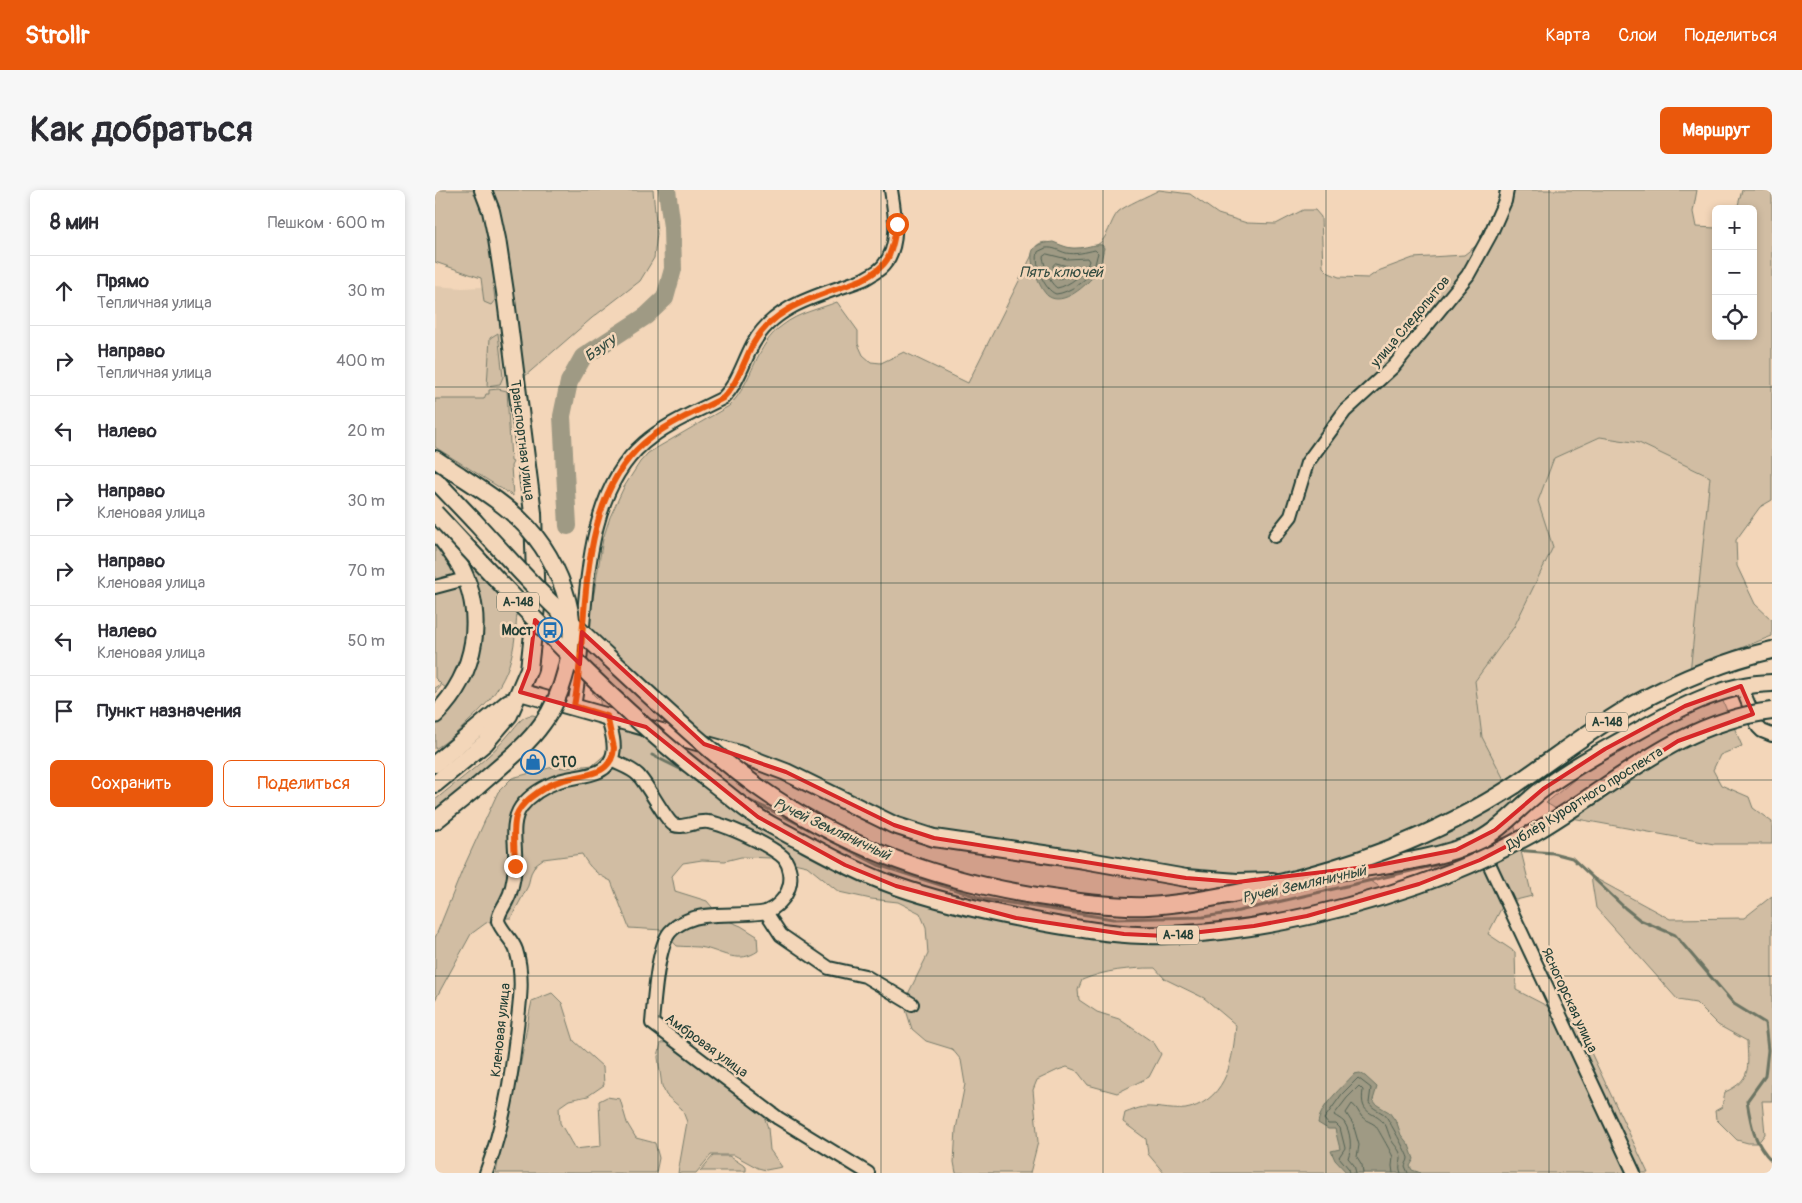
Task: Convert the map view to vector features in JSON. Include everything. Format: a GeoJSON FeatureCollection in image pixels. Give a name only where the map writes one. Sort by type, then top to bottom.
{"type":"FeatureCollection","features":[{"type":"Feature","properties":{"kind":"main road","name":"Транспортная улица"},"geometry":{"type":"LineString","coordinates":[[435,784],[485,743],[509,715],[529,668],[536,608],[533,513],[497,240],[491,211],[483,190]]}},
{"type":"Feature","properties":{"kind":"main road"},"geometry":{"type":"LineString","coordinates":[[435,459],[491,496],[513,514],[539,541],[549,556],[559,579],[571,622],[567,665],[554,705],[543,724],[477,787],[435,821]]}},
{"type":"Feature","properties":{"kind":"main road","name":"А-148"},"geometry":{"type":"LineString","coordinates":[[435,480],[544,596],[683,727],[759,787],[802,815],[856,843],[905,863],[965,882],[1040,897],[1121,906],[1152,906],[1188,902],[1229,895],[1301,878],[1397,846],[1450,823],[1515,785],[1602,725],[1643,700],[1706,671],[1772,650]]}},
{"type":"Feature","properties":{"kind":"main road","name":"Дублёр Курортного проспекта"},"geometry":{"type":"LineString","coordinates":[[435,513],[541,626],[604,688],[669,748],[758,817],[845,865],[896,886],[1016,918],[1075,928],[1125,934],[1165,936],[1221,931],[1307,916],[1419,884],[1480,860],[1536,831],[1678,740],[1704,728],[1734,718],[1772,711]]}},
{"type":"Feature","properties":{"kind":"main road"},"geometry":{"type":"LineString","coordinates":[[435,530],[452,553],[465,579],[473,606],[474,628],[472,652],[458,687],[435,715]]}},
{"type":"Feature","properties":{"kind":"main road"},"geometry":{"type":"LineString","coordinates":[[520,692],[736,752],[786,772],[894,825],[934,838],[1079,859],[1186,878],[1237,882],[1269,881],[1374,866],[1456,850],[1495,830],[1543,789],[1605,749],[1685,706],[1741,686],[1772,683]]}},
{"type":"Feature","properties":{"kind":"main road","name":"Транспортная улица"},"geometry":{"type":"LineString","coordinates":[[435,764],[520,692]]}},
{"type":"Feature","properties":{"kind":"street"},"geometry":{"type":"LineString","coordinates":[[574,706],[579,681],[586,583],[593,544],[600,515],[617,475],[642,444],[660,430],[723,398],[731,390],[753,344],[761,331],[773,318],[786,309],[876,273],[884,266],[892,250],[897,224],[891,190]]}},
{"type":"Feature","properties":{"kind":"street","name":"улица Следопытов"},"geometry":{"type":"LineString","coordinates":[[1275,536],[1291,516],[1307,463],[1345,411],[1394,366],[1468,275],[1490,235],[1505,201],[1507,190]]}},
{"type":"Feature","properties":{"kind":"street"},"geometry":{"type":"LineString","coordinates":[[435,587],[465,579]]}},
{"type":"Feature","properties":{"kind":"street"},"geometry":{"type":"LineString","coordinates":[[1741,686],[1758,727],[1772,736]]}},
{"type":"Feature","properties":{"kind":"street"},"geometry":{"type":"LineString","coordinates":[[607,716],[614,748],[611,760],[629,768],[638,775],[667,818],[675,826],[700,822],[718,824],[743,834],[783,858],[789,869],[790,885],[787,893],[781,900],[772,910],[766,912],[781,935],[829,968],[841,972],[856,972],[912,1004]]}},
{"type":"Feature","properties":{"kind":"street","name":"Кленовая улица"},"geometry":{"type":"LineString","coordinates":[[486,1173],[497,1138],[513,1066],[521,998],[521,977],[516,950],[498,921],[513,882],[516,816],[526,802],[540,790],[559,781],[599,772],[611,760]]}},
{"type":"Feature","properties":{"kind":"street","name":"Ясногорская улица"},"geometry":{"type":"LineString","coordinates":[[1478,840],[1634,1173]]}},
{"type":"Feature","properties":{"kind":"street","name":"Амбровая улица"},"geometry":{"type":"LineString","coordinates":[[766,912],[691,918],[670,932],[664,944],[661,957],[651,1023],[778,1118],[868,1173]]}},
{"type":"Feature","properties":{"kind":"highlighted area"},"geometry":{"type":"Polygon","coordinates":[[[535,620],[580,664],[582,632],[704,744],[786,772],[894,825],[934,838],[1186,878],[1237,882],[1374,866],[1456,850],[1495,830],[1543,789],[1605,749],[1685,706],[1741,686],[1753,714],[1678,741],[1536,831],[1480,860],[1419,884],[1307,916],[1254,926],[1165,936],[1124,934],[1016,918],[896,886],[845,865],[758,817],[646,727],[520,692],[529,669],[535,620]]]}},
{"type":"Feature","properties":{"kind":"shaded area"},"geometry":{"type":"Polygon","coordinates":[[[435,190],[653,190],[657,234],[654,258],[640,281],[592,318],[517,383],[503,286],[493,283],[495,300],[491,305],[484,302],[481,278],[435,262],[435,190]]]}},
{"type":"Feature","properties":{"kind":"shaded area"},"geometry":{"type":"Polygon","coordinates":[[[1159,190],[1190,194],[1218,214],[1247,223],[1276,224],[1303,210],[1315,210],[1321,217],[1323,267],[1329,273],[1339,277],[1368,278],[1378,271],[1413,258],[1464,255],[1477,245],[1502,190],[1697,190],[1693,212],[1696,227],[1712,228],[1712,340],[1757,340],[1757,205],[1738,205],[1742,190],[1772,190],[1772,500],[1760,507],[1736,540],[1737,566],[1755,604],[1772,620],[1772,636],[1733,651],[1690,673],[1710,477],[1639,443],[1600,437],[1554,458],[1538,501],[1553,547],[1514,627],[1475,681],[1482,737],[1512,795],[1515,827],[1532,896],[1504,903],[1488,934],[1515,952],[1516,990],[1576,1021],[1648,1173],[1164,1173],[1148,1154],[1146,1139],[1123,1122],[1125,1113],[1144,1107],[1185,1109],[1203,1103],[1213,1095],[1226,1075],[1233,1050],[1236,1025],[1204,998],[1165,979],[1155,968],[1127,969],[1100,974],[1082,980],[1078,990],[1079,1000],[1097,1012],[1119,1019],[1154,1043],[1161,1054],[1149,1077],[1117,1093],[1088,1085],[1077,1071],[1067,1067],[1037,1080],[1033,1090],[1038,1142],[1030,1173],[956,1173],[954,1162],[956,1129],[965,1084],[961,1060],[952,1049],[926,1041],[912,1029],[906,1010],[909,992],[928,954],[926,927],[920,913],[898,902],[871,899],[839,892],[807,866],[772,858],[741,857],[725,861],[702,860],[683,863],[672,876],[675,891],[707,901],[721,918],[741,926],[757,936],[758,951],[744,957],[725,955],[705,948],[677,946],[662,930],[629,928],[611,881],[594,870],[582,854],[543,859],[536,864],[531,873],[528,886],[511,918],[501,918],[486,923],[471,934],[435,1000],[435,938],[462,871],[498,792],[512,778],[553,767],[566,768],[593,765],[607,753],[607,727],[601,716],[600,701],[593,694],[585,651],[587,609],[592,605],[603,539],[610,517],[624,487],[640,462],[648,453],[729,406],[744,386],[766,342],[783,325],[802,314],[837,302],[858,331],[858,344],[863,355],[871,362],[881,363],[904,352],[968,383],[1034,249],[1038,245],[1047,242],[1069,248],[1087,248],[1097,245],[1104,239],[1118,212],[1159,190]],[[1435,862],[1364,876],[1394,897],[1429,891],[1435,862]]]}},
{"type":"Feature","properties":{"kind":"shaded area"},"geometry":{"type":"Polygon","coordinates":[[[435,286],[462,288],[503,286],[522,399],[435,406],[435,286]]]}},
{"type":"Feature","properties":{"kind":"shaded area"},"geometry":{"type":"Polygon","coordinates":[[[498,333],[503,377],[500,384],[487,386],[490,338],[498,333]]]}},
{"type":"Feature","properties":{"kind":"shaded area"},"geometry":{"type":"Polygon","coordinates":[[[489,390],[507,391],[511,461],[513,462],[511,466],[513,496],[435,447],[435,399],[484,399],[486,394],[489,394],[489,390]]]}},
{"type":"Feature","properties":{"kind":"shaded area"},"geometry":{"type":"Polygon","coordinates":[[[1600,437],[1639,443],[1710,477],[1690,673],[1512,795],[1482,737],[1475,681],[1514,627],[1553,547],[1538,501],[1554,458],[1600,437]]]}},
{"type":"Feature","properties":{"kind":"shaded area"},"geometry":{"type":"Polygon","coordinates":[[[435,543],[456,573],[462,587],[469,626],[458,670],[446,688],[442,685],[435,693],[435,688],[441,684],[435,678],[435,543]]]}},
{"type":"Feature","properties":{"kind":"shaded area"},"geometry":{"type":"Polygon","coordinates":[[[471,566],[517,609],[514,644],[506,672],[492,697],[448,740],[435,749],[435,721],[478,656],[481,645],[483,633],[482,610],[471,566]]]}},
{"type":"Feature","properties":{"kind":"shaded area"},"geometry":{"type":"Polygon","coordinates":[[[1722,699],[1742,746],[1720,755],[1713,770],[1721,785],[1749,797],[1753,808],[1772,822],[1772,844],[1714,844],[1572,818],[1546,803],[1632,732],[1722,699]]]}},
{"type":"Feature","properties":{"kind":"shaded area"},"geometry":{"type":"Polygon","coordinates":[[[529,715],[538,717],[515,744],[435,815],[435,800],[493,751],[517,724],[529,715]]]}},
{"type":"Feature","properties":{"kind":"shaded area"},"geometry":{"type":"Polygon","coordinates":[[[1591,876],[1670,919],[1744,918],[1772,896],[1772,1101],[1762,1101],[1765,1134],[1758,1143],[1737,1140],[1716,1119],[1715,1111],[1722,1107],[1725,1092],[1740,1083],[1747,1072],[1747,1041],[1718,1025],[1696,1003],[1678,1000],[1596,908],[1591,876]]]}},
{"type":"Feature","properties":{"kind":"shaded area"},"geometry":{"type":"Polygon","coordinates":[[[552,993],[562,1003],[574,1041],[603,1067],[604,1085],[588,1096],[569,1100],[559,1107],[560,1123],[575,1149],[601,1146],[599,1101],[607,1097],[620,1099],[627,1123],[636,1138],[655,1143],[659,1158],[656,1173],[496,1173],[518,1076],[532,1001],[552,993]]]}},
{"type":"Feature","properties":{"kind":"shaded area"},"geometry":{"type":"Polygon","coordinates":[[[671,1042],[691,1061],[720,1079],[763,1113],[768,1128],[770,1150],[782,1167],[766,1170],[758,1168],[734,1155],[711,1155],[696,1173],[678,1173],[687,1122],[682,1109],[666,1095],[662,1086],[658,1057],[661,1043],[671,1042]]]}},
{"type":"Feature","properties":{"kind":"shaded area"},"geometry":{"type":"Polygon","coordinates":[[[713,1156],[729,1156],[746,1167],[746,1171],[700,1171],[713,1156]]]}},
{"type":"Feature","properties":{"kind":"water","name":"Пять ключей"},"geometry":{"type":"Polygon","coordinates":[[[1053,242],[1071,248],[1102,245],[1104,248],[1099,268],[1092,278],[1074,293],[1061,299],[1054,299],[1045,293],[1032,261],[1033,250],[1037,246],[1053,242]]]}},
{"type":"Feature","properties":{"kind":"water"},"geometry":{"type":"Polygon","coordinates":[[[1360,1073],[1377,1087],[1373,1100],[1377,1105],[1389,1112],[1397,1123],[1401,1135],[1409,1145],[1414,1159],[1410,1166],[1412,1170],[1421,1173],[1347,1173],[1335,1160],[1331,1151],[1340,1149],[1335,1129],[1328,1129],[1318,1123],[1320,1116],[1323,1109],[1338,1091],[1354,1074],[1360,1073]]]}},
{"type":"Feature","properties":{"kind":"waterway","name":"Бзугу"},"geometry":{"type":"LineString","coordinates":[[568,526],[562,416],[569,382],[583,357],[646,316],[665,298],[673,269],[672,227],[667,190]]}},
{"type":"Feature","properties":{"kind":"waterway","name":"Ручей Земляничный"},"geometry":{"type":"LineString","coordinates":[[652,755],[688,773]]}},
{"type":"Feature","properties":{"kind":"waterway","name":"Ручей Земляничный"},"geometry":{"type":"LineString","coordinates":[[744,798],[878,865],[984,899],[1113,919],[1203,917],[1230,913],[1454,861],[1470,853]]}},
{"type":"Feature","properties":{"kind":"waterway","name":"Ручей Земляничный"},"geometry":{"type":"LineString","coordinates":[[1491,842],[1501,837],[1506,842]]}},
{"type":"Feature","properties":{"kind":"waterway","name":"Ручей Земляничный"},"geometry":{"type":"LineString","coordinates":[[1514,850],[1553,853],[1572,858],[1640,920],[1675,935],[1734,1004],[1765,1023],[1768,1050],[1765,1076],[1747,1101],[1754,1134],[1761,1148],[1772,1161]]}},
{"type":"Feature","properties":{"kind":"place","name":"Мост"},"geometry":{"type":"Point","coordinates":[550,630]}},
{"type":"Feature","properties":{"kind":"place","name":"СТО"},"geometry":{"type":"Point","coordinates":[533,762]}},
{"type":"Feature","properties":{"kind":"route"},"geometry":{"type":"LineString","coordinates":[[515,866],[516,816],[520,808],[540,790],[559,781],[599,772],[606,767],[613,753],[614,748],[607,716],[574,706],[579,681],[586,583],[593,544],[600,515],[617,475],[642,444],[660,430],[723,398],[731,390],[753,344],[761,331],[773,318],[786,309],[876,273],[884,266],[892,250],[897,224]]}}]}
